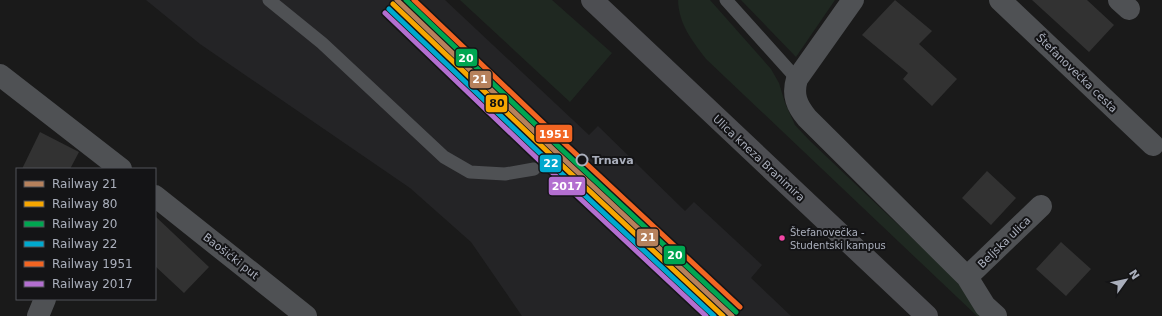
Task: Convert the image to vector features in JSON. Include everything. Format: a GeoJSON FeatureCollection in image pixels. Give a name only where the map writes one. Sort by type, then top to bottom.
{"type":"FeatureCollection","features":[{"type":"Feature","properties":{"kind":"main road","name":"Ulica kneza Branimira"},"geometry":{"type":"LineString","coordinates":[[603,4],[927,316]]}},
{"type":"Feature","properties":{"kind":"street"},"geometry":{"type":"LineString","coordinates":[[853,0],[796,87],[797,103],[801,112],[968,277],[985,306],[996,316]]}},
{"type":"Feature","properties":{"kind":"street","name":"Štefanovečka cesta"},"geometry":{"type":"LineString","coordinates":[[1000,0],[1153,145]]}},
{"type":"Feature","properties":{"kind":"street"},"geometry":{"type":"LineString","coordinates":[[0,75],[109,165]]}},
{"type":"Feature","properties":{"kind":"street","name":"Baošićki put"},"geometry":{"type":"LineString","coordinates":[[156,197],[306,316]]}},
{"type":"Feature","properties":{"kind":"street","name":"Beljska ulica"},"geometry":{"type":"LineString","coordinates":[[968,277],[1041,206]]}},
{"type":"Feature","properties":{"kind":"street"},"geometry":{"type":"LineString","coordinates":[[38,316],[45,300]]}},
{"type":"Feature","properties":{"kind":"lane"},"geometry":{"type":"LineString","coordinates":[[269,0],[322,43],[444,157],[470,172],[505,174],[534,169]]}},
{"type":"Feature","properties":{"kind":"lane"},"geometry":{"type":"LineString","coordinates":[[726,0],[796,87]]}},
{"type":"Feature","properties":{"kind":"shaded area"},"geometry":{"type":"Polygon","coordinates":[[[146,0],[445,0],[589,135],[598,126],[685,211],[694,202],[762,265],[751,278],[791,316],[522,316],[471,242],[410,188],[200,44],[146,0]]]}},
{"type":"Feature","properties":{"kind":"shaded area"},"geometry":{"type":"Polygon","coordinates":[[[460,0],[552,0],[612,53],[570,102],[460,0]]]}},
{"type":"Feature","properties":{"kind":"shaded area"},"geometry":{"type":"Polygon","coordinates":[[[678,0],[710,0],[771,69],[779,83],[785,103],[795,125],[950,274],[985,316],[977,316],[706,59],[687,32],[681,17],[678,0]]]}},
{"type":"Feature","properties":{"kind":"shaded area"},"geometry":{"type":"Polygon","coordinates":[[[741,0],[835,0],[796,57],[741,0]]]}},
{"type":"Feature","properties":{"kind":"building"},"geometry":{"type":"Polygon","coordinates":[[[895,0],[932,31],[919,44],[957,79],[932,106],[903,79],[908,73],[862,35],[895,0]]]}},
{"type":"Feature","properties":{"kind":"building"},"geometry":{"type":"Polygon","coordinates":[[[1032,0],[1087,0],[1114,25],[1089,52],[1032,0]]]}},
{"type":"Feature","properties":{"kind":"building"},"geometry":{"type":"Polygon","coordinates":[[[40,132],[79,152],[71,168],[22,168],[40,132]]]}},
{"type":"Feature","properties":{"kind":"building"},"geometry":{"type":"Polygon","coordinates":[[[987,171],[1016,198],[991,225],[962,198],[987,171]]]}},
{"type":"Feature","properties":{"kind":"building"},"geometry":{"type":"Polygon","coordinates":[[[156,217],[209,267],[184,293],[156,267],[156,217]]]}},
{"type":"Feature","properties":{"kind":"building"},"geometry":{"type":"Polygon","coordinates":[[[1061,242],[1091,269],[1066,296],[1036,269],[1061,242]]]}},
{"type":"Feature","properties":{"kind":"rail line","name":"21"},"geometry":{"type":"LineString","coordinates":[[397,0],[554,150],[732,316]]}},
{"type":"Feature","properties":{"kind":"rail line","name":"20"},"geometry":{"type":"LineString","coordinates":[[406,0],[558,146],[736,312]]}},
{"type":"Feature","properties":{"kind":"rail line","name":"1951"},"geometry":{"type":"LineString","coordinates":[[414,0],[740,307]]}},
{"type":"Feature","properties":{"kind":"rail line","name":"80"},"geometry":{"type":"LineString","coordinates":[[393,4],[723,316]]}},
{"type":"Feature","properties":{"kind":"rail line","name":"22"},"geometry":{"type":"LineString","coordinates":[[389,9],[546,159],[714,316]]}},
{"type":"Feature","properties":{"kind":"rail line","name":"2017"},"geometry":{"type":"LineString","coordinates":[[385,13],[542,163],[706,316]]}},
{"type":"Feature","properties":{"kind":"place","name":"Trnava"},"geometry":{"type":"Point","coordinates":[582,160]}},
{"type":"Feature","properties":{"kind":"place","name":"Štefanovečka - Studentski kampus"},"geometry":{"type":"Point","coordinates":[782,238]}}]}
